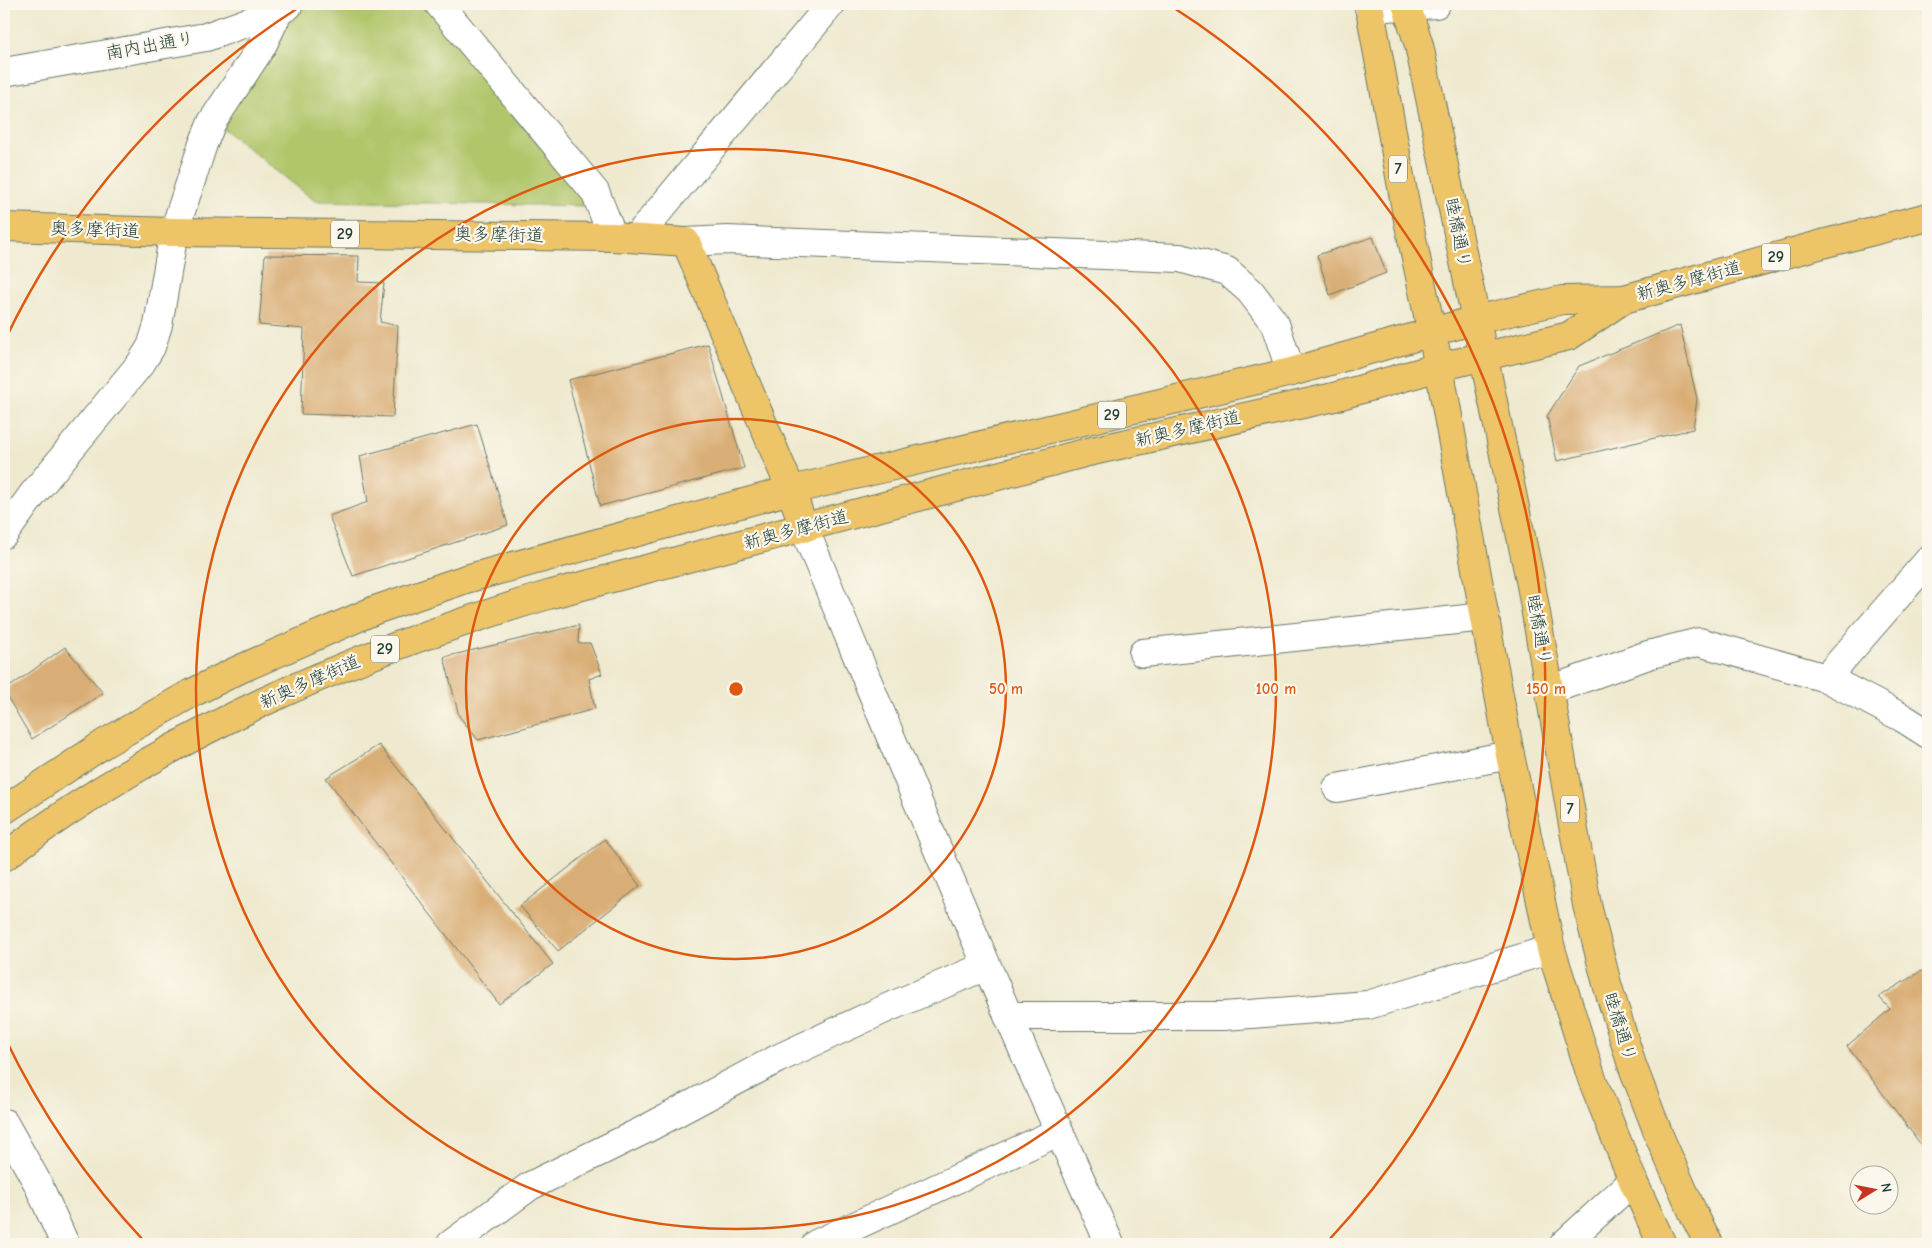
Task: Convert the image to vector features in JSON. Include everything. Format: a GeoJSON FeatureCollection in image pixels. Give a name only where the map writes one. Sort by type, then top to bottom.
{"type":"FeatureCollection","features":[{"type":"Feature","properties":{"kind":"main road","name":"睦橋通り"},"geometry":{"type":"LineString","coordinates":[[1406,5],[1418,45],[1531,585],[1587,905],[1607,984],[1632,1065],[1660,1138],[1709,1244]]}},
{"type":"Feature","properties":{"kind":"main road","name":"7"},"geometry":{"type":"LineString","coordinates":[[1369,6],[1406,215],[1439,367],[1510,755],[1550,949],[1592,1079],[1633,1181],[1662,1244]]}},
{"type":"Feature","properties":{"kind":"main road","name":"新奥多摩街道"},"geometry":{"type":"LineString","coordinates":[[4,810],[105,743],[190,694],[238,670],[375,610],[466,579],[791,490],[1291,372],[1475,320],[1562,300],[1624,299],[1928,218]]}},
{"type":"Feature","properties":{"kind":"main road","name":"奥多摩街道"},"geometry":{"type":"LineString","coordinates":[[4,227],[174,232],[625,237],[686,242]]}},
{"type":"Feature","properties":{"kind":"main road"},"geometry":{"type":"LineString","coordinates":[[686,242],[791,490],[804,528]]}},
{"type":"Feature","properties":{"kind":"main road","name":"新奥多摩街道"},"geometry":{"type":"LineString","coordinates":[[4,857],[72,809],[175,746],[243,711],[318,676],[476,617],[548,595],[1088,452],[1334,396],[1439,367],[1570,336],[1624,299]]}},
{"type":"Feature","properties":{"kind":"street"},"geometry":{"type":"LineString","coordinates":[[439,4],[595,192],[625,237],[831,4]]}},
{"type":"Feature","properties":{"kind":"street"},"geometry":{"type":"LineString","coordinates":[[1369,6],[1436,4]]}},
{"type":"Feature","properties":{"kind":"street"},"geometry":{"type":"LineString","coordinates":[[4,534],[33,494],[141,363],[151,347],[158,325],[174,232],[203,144],[212,122],[285,7]]}},
{"type":"Feature","properties":{"kind":"street","name":"南内出通り"},"geometry":{"type":"LineString","coordinates":[[4,72],[206,36],[285,7]]}},
{"type":"Feature","properties":{"kind":"street"},"geometry":{"type":"LineString","coordinates":[[686,242],[727,240],[1180,258],[1227,271],[1250,291],[1275,324],[1291,372]]}},
{"type":"Feature","properties":{"kind":"street"},"geometry":{"type":"LineString","coordinates":[[804,528],[986,966],[1058,1132],[1110,1244]]}},
{"type":"Feature","properties":{"kind":"street"},"geometry":{"type":"LineString","coordinates":[[1826,678],[1928,562]]}},
{"type":"Feature","properties":{"kind":"street"},"geometry":{"type":"LineString","coordinates":[[1143,652],[1485,618]]}},
{"type":"Feature","properties":{"kind":"street"},"geometry":{"type":"LineString","coordinates":[[1550,690],[1648,655],[1699,642],[1826,678],[1903,718],[1928,734]]}},
{"type":"Feature","properties":{"kind":"street"},"geometry":{"type":"LineString","coordinates":[[1336,788],[1510,755]]}},
{"type":"Feature","properties":{"kind":"street"},"geometry":{"type":"LineString","coordinates":[[1008,1016],[1224,1016],[1368,1005],[1550,949]]}},
{"type":"Feature","properties":{"kind":"street"},"geometry":{"type":"LineString","coordinates":[[451,1244],[530,1186],[644,1130],[777,1059],[986,966]]}},
{"type":"Feature","properties":{"kind":"street"},"geometry":{"type":"LineString","coordinates":[[4,1123],[37,1182],[65,1244]]}},
{"type":"Feature","properties":{"kind":"street"},"geometry":{"type":"LineString","coordinates":[[816,1244],[1058,1132]]}},
{"type":"Feature","properties":{"kind":"street"},"geometry":{"type":"LineString","coordinates":[[1564,1244],[1633,1181]]}},
{"type":"Feature","properties":{"kind":"green space"},"geometry":{"type":"Polygon","coordinates":[[[309,4],[425,4],[591,206],[315,201],[218,124],[294,13],[309,4]]]}},
{"type":"Feature","properties":{"kind":"building"},"geometry":{"type":"Polygon","coordinates":[[[1373,237],[1386,273],[1330,295],[1317,255],[1373,237]]]}},
{"type":"Feature","properties":{"kind":"building"},"geometry":{"type":"Polygon","coordinates":[[[265,255],[359,256],[358,282],[384,283],[380,322],[398,326],[393,417],[301,414],[304,329],[259,325],[265,255]]]}},
{"type":"Feature","properties":{"kind":"building"},"geometry":{"type":"Polygon","coordinates":[[[1680,325],[1697,399],[1693,429],[1557,461],[1547,416],[1579,366],[1680,325]]]}},
{"type":"Feature","properties":{"kind":"building"},"geometry":{"type":"Polygon","coordinates":[[[708,344],[744,468],[600,506],[568,380],[708,344]]]}},
{"type":"Feature","properties":{"kind":"building"},"geometry":{"type":"Polygon","coordinates":[[[477,424],[508,525],[353,576],[329,516],[368,502],[360,456],[477,424]]]}},
{"type":"Feature","properties":{"kind":"building"},"geometry":{"type":"Polygon","coordinates":[[[579,625],[578,643],[590,643],[602,674],[589,679],[595,709],[478,740],[459,716],[444,657],[579,625]]]}},
{"type":"Feature","properties":{"kind":"building"},"geometry":{"type":"Polygon","coordinates":[[[65,647],[103,693],[32,739],[4,691],[65,647]]]}},
{"type":"Feature","properties":{"kind":"building"},"geometry":{"type":"Polygon","coordinates":[[[379,745],[553,964],[499,1004],[326,778],[379,745]]]}},
{"type":"Feature","properties":{"kind":"building"},"geometry":{"type":"Polygon","coordinates":[[[605,839],[640,886],[558,951],[520,906],[605,839]]]}},
{"type":"Feature","properties":{"kind":"building"},"geometry":{"type":"Polygon","coordinates":[[[1921,971],[1928,976],[1928,1154],[1847,1046],[1890,1009],[1879,997],[1921,971]]]}}]}
